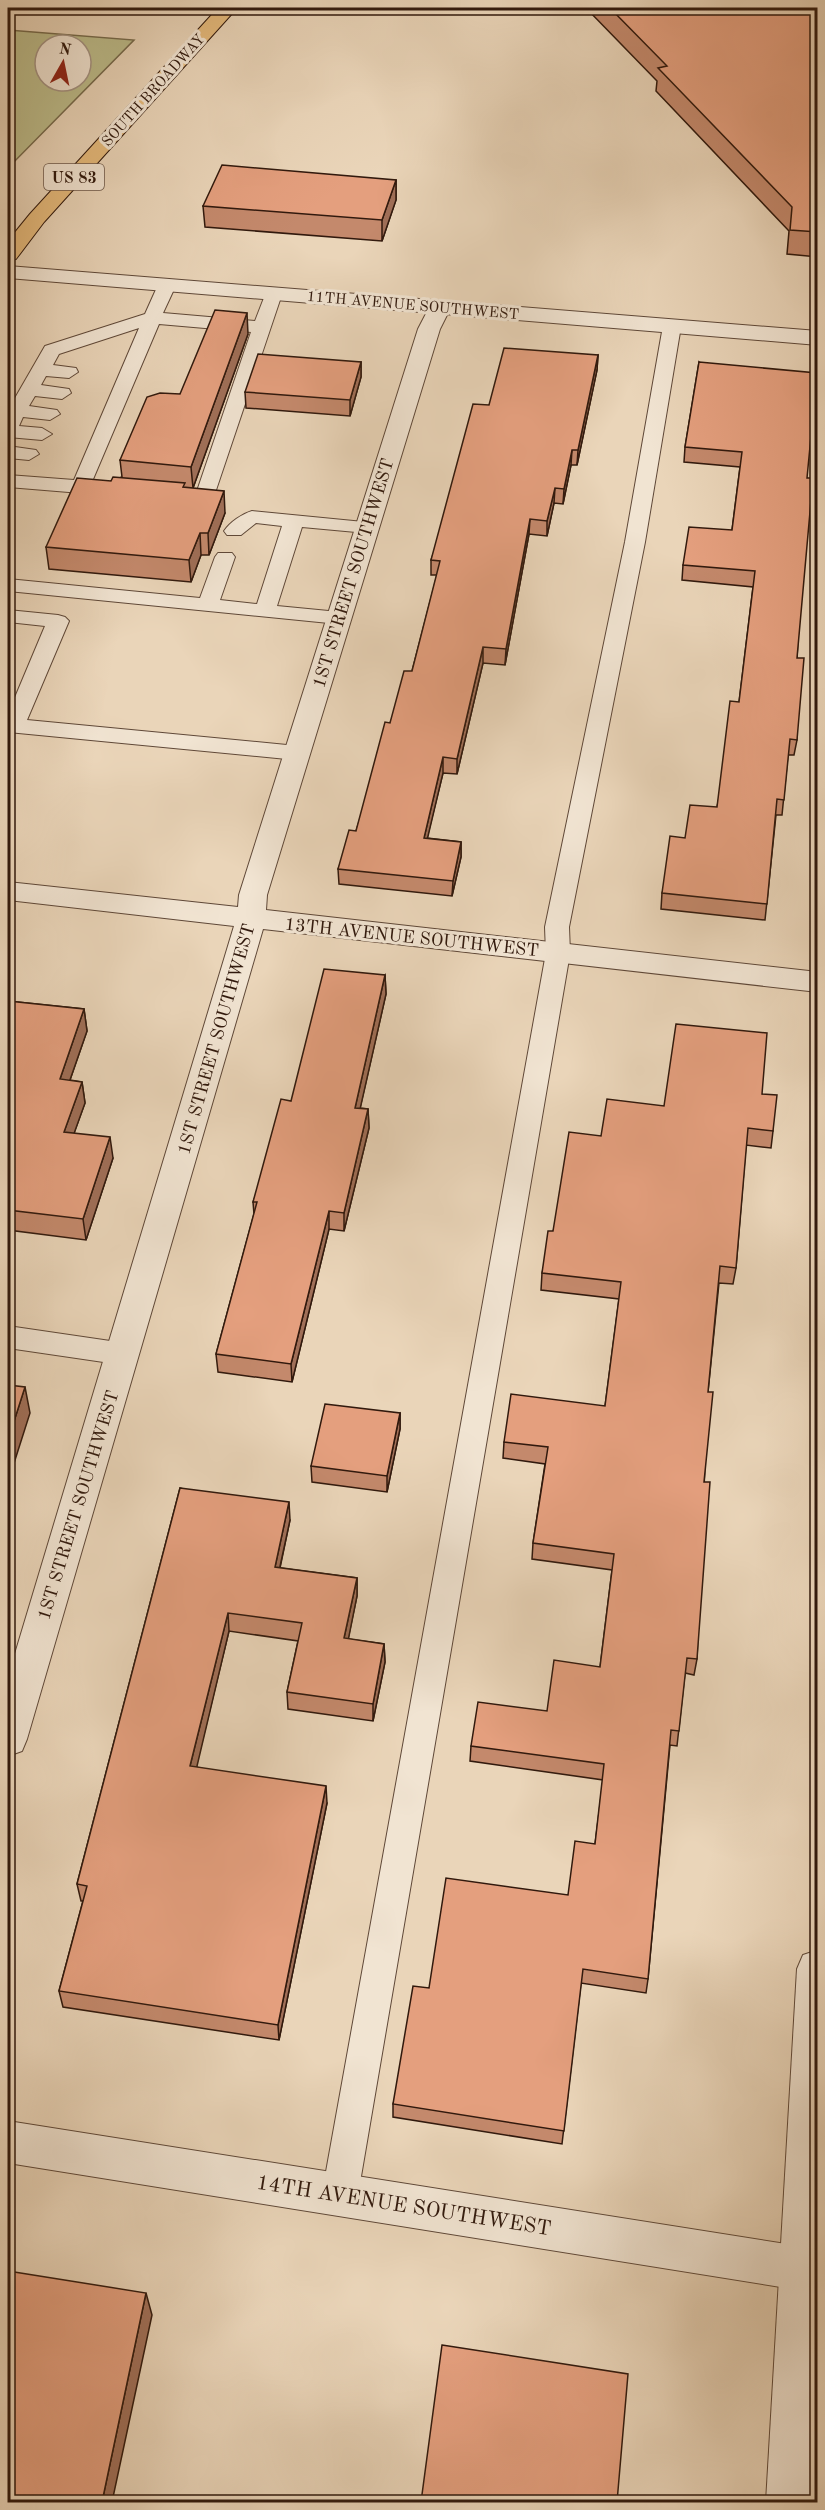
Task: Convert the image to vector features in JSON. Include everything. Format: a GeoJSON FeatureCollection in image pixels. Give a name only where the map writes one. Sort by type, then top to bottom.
{"type":"FeatureCollection","features":[{"type":"Feature","properties":{"kind":"main road","name":"SOUTH BROADWAY"},"geometry":{"type":"LineString","coordinates":[[8,254],[44,209],[228,8]]}},
{"type":"Feature","properties":{"kind":"street","name":"11TH AVENUE SOUTHWEST"},"geometry":{"type":"LineString","coordinates":[[8,272],[818,338]]}},
{"type":"Feature","properties":{"kind":"street","name":"1ST STREET SOUTHWEST"},"geometry":{"type":"LineString","coordinates":[[8,1738],[124,1354],[251,919],[253,895],[429,328],[440,308]]}},
{"type":"Feature","properties":{"kind":"street","name":"13TH AVENUE SOUTHWEST"},"geometry":{"type":"LineString","coordinates":[[8,891],[818,982]]}},
{"type":"Feature","properties":{"kind":"street"},"geometry":{"type":"LineString","coordinates":[[789,2502],[809,2269],[818,1970]]}},
{"type":"Feature","properties":{"kind":"street","name":"14TH AVENUE SOUTHWEST"},"geometry":{"type":"LineString","coordinates":[[8,2142],[809,2269]]}},
{"type":"Feature","properties":{"kind":"lane"},"geometry":{"type":"LineString","coordinates":[[81,487],[167,285]]}},
{"type":"Feature","properties":{"kind":"lane"},"geometry":{"type":"LineString","coordinates":[[160,494],[205,498],[273,294]]}},
{"type":"Feature","properties":{"kind":"lane"},"geometry":{"type":"LineString","coordinates":[[42,434],[8,429],[12,410],[29,390],[52,350],[152,318],[263,327]]}},
{"type":"Feature","properties":{"kind":"lane"},"geometry":{"type":"LineString","coordinates":[[340,2194],[558,953],[557,927],[635,542],[672,327]]}},
{"type":"Feature","properties":{"kind":"lane"},"geometry":{"type":"LineString","coordinates":[[40,370],[69,372]]}},
{"type":"Feature","properties":{"kind":"lane"},"geometry":{"type":"LineString","coordinates":[[106,375],[127,377]]}},
{"type":"Feature","properties":{"kind":"lane"},"geometry":{"type":"LineString","coordinates":[[29,390],[62,393]]}},
{"type":"Feature","properties":{"kind":"lane"},"geometry":{"type":"LineString","coordinates":[[95,396],[118,398]]}},
{"type":"Feature","properties":{"kind":"lane"},"geometry":{"type":"LineString","coordinates":[[12,410],[50,414]]}},
{"type":"Feature","properties":{"kind":"lane"},"geometry":{"type":"LineString","coordinates":[[88,417],[110,419]]}},
{"type":"Feature","properties":{"kind":"lane"},"geometry":{"type":"LineString","coordinates":[[77,437],[101,440]]}},
{"type":"Feature","properties":{"kind":"lane"},"geometry":{"type":"LineString","coordinates":[[8,453],[29,454]]}},
{"type":"Feature","properties":{"kind":"lane"},"geometry":{"type":"LineString","coordinates":[[69,458],[92,460]]}},
{"type":"Feature","properties":{"kind":"lane"},"geometry":{"type":"LineString","coordinates":[[8,481],[103,489]]}},
{"type":"Feature","properties":{"kind":"lane"},"geometry":{"type":"LineString","coordinates":[[234,531],[252,516],[367,527]]}},
{"type":"Feature","properties":{"kind":"lane"},"geometry":{"type":"LineString","coordinates":[[265,611],[294,521]]}},
{"type":"Feature","properties":{"kind":"lane"},"geometry":{"type":"LineString","coordinates":[[208,605],[225,557]]}},
{"type":"Feature","properties":{"kind":"lane"},"geometry":{"type":"LineString","coordinates":[[8,585],[339,618]]}},
{"type":"Feature","properties":{"kind":"lane"},"geometry":{"type":"LineString","coordinates":[[8,616],[58,621],[11,725],[297,753]]}},
{"type":"Feature","properties":{"kind":"lane"},"geometry":{"type":"LineString","coordinates":[[8,1337],[124,1354]]}},
{"type":"Feature","properties":{"kind":"green space"},"geometry":{"type":"Polygon","coordinates":[[[8,30],[46,33],[33,33],[33,93],[82,93],[8,168],[8,30]]]}},
{"type":"Feature","properties":{"kind":"green space"},"geometry":{"type":"Polygon","coordinates":[[[93,37],[134,40],[93,82],[93,37]]]}},
{"type":"Feature","properties":{"kind":"building"},"geometry":{"type":"Polygon","coordinates":[[[610,8],[818,8],[818,232],[790,230],[792,207],[658,68],[667,66],[610,8]]]}},
{"type":"Feature","properties":{"kind":"building"},"geometry":{"type":"Polygon","coordinates":[[[222,165],[396,180],[382,220],[203,206],[222,165]]]}},
{"type":"Feature","properties":{"kind":"building"},"geometry":{"type":"Polygon","coordinates":[[[215,310],[247,313],[191,467],[120,460],[147,397],[160,393],[180,394],[215,310]]]}},
{"type":"Feature","properties":{"kind":"building"},"geometry":{"type":"Polygon","coordinates":[[[504,348],[598,355],[578,450],[572,450],[564,489],[555,488],[547,521],[530,519],[506,649],[483,647],[457,759],[443,757],[424,838],[461,842],[453,881],[338,869],[349,830],[356,831],[385,722],[390,723],[404,671],[412,671],[440,561],[431,560],[473,404],[489,405],[504,348]]]}},
{"type":"Feature","properties":{"kind":"building"},"geometry":{"type":"Polygon","coordinates":[[[258,354],[361,362],[350,400],[245,392],[258,354]]]}},
{"type":"Feature","properties":{"kind":"building"},"geometry":{"type":"Polygon","coordinates":[[[699,362],[817,373],[807,478],[813,478],[797,658],[804,658],[797,740],[790,739],[784,800],[777,799],[767,904],[662,893],[670,836],[685,838],[690,805],[717,807],[730,701],[739,702],[755,571],[683,565],[689,527],[732,530],[742,452],[685,447],[699,362]]]}},
{"type":"Feature","properties":{"kind":"building"},"geometry":{"type":"Polygon","coordinates":[[[113,477],[185,483],[183,487],[224,491],[208,533],[200,533],[189,560],[46,547],[77,478],[111,481],[113,477]]]}},
{"type":"Feature","properties":{"kind":"building"},"geometry":{"type":"Polygon","coordinates":[[[324,969],[385,975],[355,1108],[368,1109],[344,1213],[329,1211],[291,1364],[216,1354],[257,1202],[253,1202],[281,1099],[291,1101],[324,969]]]}},
{"type":"Feature","properties":{"kind":"building"},"geometry":{"type":"Polygon","coordinates":[[[8,1001],[84,1009],[60,1079],[82,1082],[64,1132],[110,1137],[83,1219],[8,1210],[8,1001]]]}},
{"type":"Feature","properties":{"kind":"building"},"geometry":{"type":"Polygon","coordinates":[[[676,1024],[767,1033],[762,1094],[777,1095],[773,1131],[748,1128],[736,1268],[720,1266],[708,1392],[713,1392],[704,1482],[710,1482],[697,1659],[687,1658],[679,1731],[671,1730],[648,1979],[583,1969],[564,2131],[393,2104],[413,1986],[429,1988],[446,1878],[568,1895],[575,1841],[595,1844],[604,1764],[471,1746],[478,1702],[547,1711],[554,1660],[600,1667],[614,1554],[533,1543],[548,1447],[504,1442],[511,1394],[605,1406],[621,1282],[542,1273],[548,1231],[553,1231],[569,1132],[601,1136],[607,1099],[664,1106],[676,1024]]]}},
{"type":"Feature","properties":{"kind":"building"},"geometry":{"type":"Polygon","coordinates":[[[8,1385],[25,1387],[8,1440],[8,1385]]]}},
{"type":"Feature","properties":{"kind":"building"},"geometry":{"type":"Polygon","coordinates":[[[325,1404],[400,1413],[387,1476],[311,1466],[325,1404]]]}},
{"type":"Feature","properties":{"kind":"building"},"geometry":{"type":"Polygon","coordinates":[[[180,1488],[289,1502],[275,1567],[357,1578],[344,1638],[384,1644],[373,1704],[287,1692],[302,1623],[228,1613],[190,1766],[326,1786],[278,2025],[59,1991],[87,1886],[77,1884],[180,1488]]]}},
{"type":"Feature","properties":{"kind":"building"},"geometry":{"type":"Polygon","coordinates":[[[8,2271],[146,2293],[102,2502],[8,2502],[8,2271]]]}},
{"type":"Feature","properties":{"kind":"building"},"geometry":{"type":"Polygon","coordinates":[[[442,2345],[628,2374],[617,2502],[421,2502],[442,2345]]]}}]}
